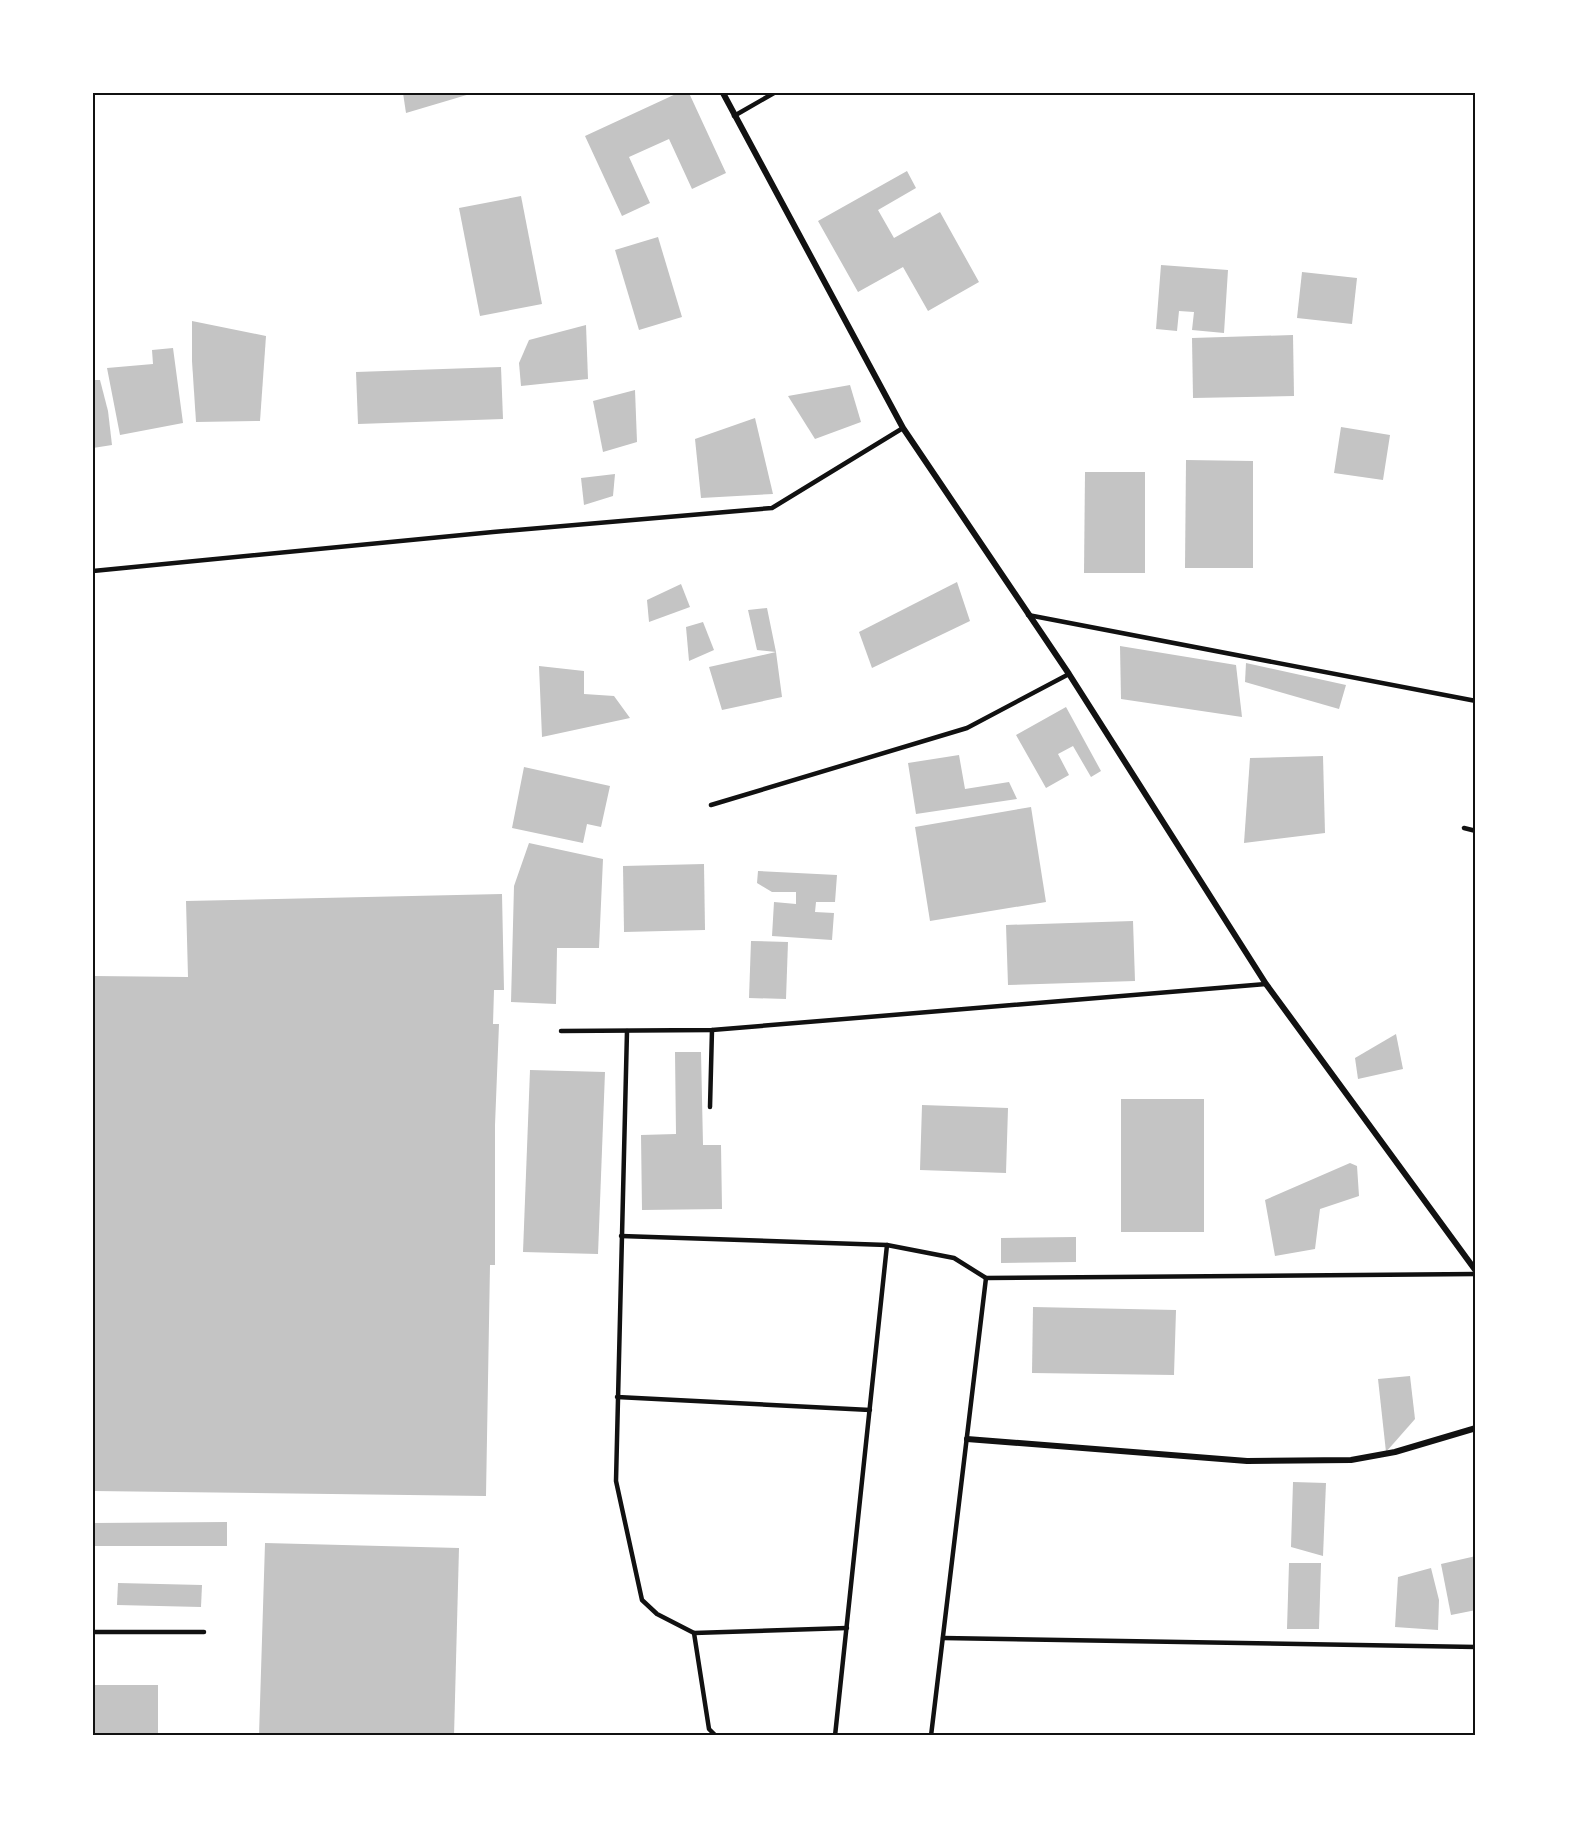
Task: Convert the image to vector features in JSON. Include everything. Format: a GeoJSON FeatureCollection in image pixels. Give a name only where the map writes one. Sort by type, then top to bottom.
{"type":"FeatureCollection","features":[{"type":"Feature","properties":{"kind":"street"},"geometry":{"type":"LineString","coordinates":[[723,93],[903,428],[1027,615],[1069,674],[1266,984],[1476,1273]]}},
{"type":"Feature","properties":{"kind":"street"},"geometry":{"type":"LineString","coordinates":[[967,1439],[1247,1461],[1351,1460],[1395,1452],[1476,1428]]}},
{"type":"Feature","properties":{"kind":"lane"},"geometry":{"type":"LineString","coordinates":[[734,116],[774,93]]}},
{"type":"Feature","properties":{"kind":"lane"},"geometry":{"type":"LineString","coordinates":[[93,571],[493,532],[772,508],[903,428]]}},
{"type":"Feature","properties":{"kind":"lane"},"geometry":{"type":"LineString","coordinates":[[1027,615],[1476,701]]}},
{"type":"Feature","properties":{"kind":"lane"},"geometry":{"type":"LineString","coordinates":[[711,805],[968,728],[1069,674]]}},
{"type":"Feature","properties":{"kind":"lane"},"geometry":{"type":"LineString","coordinates":[[1464,828],[1476,831]]}},
{"type":"Feature","properties":{"kind":"lane"},"geometry":{"type":"LineString","coordinates":[[561,1031],[712,1030],[1266,984]]}},
{"type":"Feature","properties":{"kind":"lane"},"geometry":{"type":"LineString","coordinates":[[710,1107],[712,1030]]}},
{"type":"Feature","properties":{"kind":"lane"},"geometry":{"type":"LineString","coordinates":[[627,1031],[616,1481],[642,1600],[657,1614],[694,1633],[847,1628]]}},
{"type":"Feature","properties":{"kind":"lane"},"geometry":{"type":"LineString","coordinates":[[621,1236],[887,1245],[954,1258],[986,1278],[1476,1273]]}},
{"type":"Feature","properties":{"kind":"lane"},"geometry":{"type":"LineString","coordinates":[[835,1736],[887,1245]]}},
{"type":"Feature","properties":{"kind":"lane"},"geometry":{"type":"LineString","coordinates":[[931,1736],[986,1278]]}},
{"type":"Feature","properties":{"kind":"lane"},"geometry":{"type":"LineString","coordinates":[[618,1397],[870,1410]]}},
{"type":"Feature","properties":{"kind":"lane"},"geometry":{"type":"LineString","coordinates":[[93,1632],[204,1632]]}},
{"type":"Feature","properties":{"kind":"lane"},"geometry":{"type":"LineString","coordinates":[[694,1633],[709,1729],[716,1736]]}},
{"type":"Feature","properties":{"kind":"lane"},"geometry":{"type":"LineString","coordinates":[[943,1638],[1476,1647]]}},
{"type":"Feature","properties":{"kind":"building"},"geometry":{"type":"Polygon","coordinates":[[[403,93],[470,93],[470,94],[406,113],[403,93]]]}},
{"type":"Feature","properties":{"kind":"building"},"geometry":{"type":"Polygon","coordinates":[[[678,93],[689,93],[726,173],[692,189],[669,139],[629,157],[650,203],[622,216],[585,136],[678,93]]]}},
{"type":"Feature","properties":{"kind":"building"},"geometry":{"type":"Polygon","coordinates":[[[907,171],[916,188],[878,210],[894,238],[940,212],[979,282],[928,311],[903,267],[858,292],[818,221],[907,171]]]}},
{"type":"Feature","properties":{"kind":"building"},"geometry":{"type":"Polygon","coordinates":[[[521,196],[542,304],[480,316],[459,208],[521,196]]]}},
{"type":"Feature","properties":{"kind":"building"},"geometry":{"type":"Polygon","coordinates":[[[658,237],[682,317],[639,330],[615,250],[658,237]]]}},
{"type":"Feature","properties":{"kind":"building"},"geometry":{"type":"Polygon","coordinates":[[[1161,265],[1228,270],[1224,333],[1192,330],[1194,312],[1179,311],[1177,331],[1156,329],[1161,265]]]}},
{"type":"Feature","properties":{"kind":"building"},"geometry":{"type":"Polygon","coordinates":[[[1302,272],[1357,278],[1352,324],[1297,318],[1302,272]]]}},
{"type":"Feature","properties":{"kind":"building"},"geometry":{"type":"Polygon","coordinates":[[[192,321],[266,336],[260,421],[196,422],[192,321]]]}},
{"type":"Feature","properties":{"kind":"building"},"geometry":{"type":"Polygon","coordinates":[[[586,325],[588,379],[521,386],[519,363],[529,340],[586,325]]]}},
{"type":"Feature","properties":{"kind":"building"},"geometry":{"type":"Polygon","coordinates":[[[1293,335],[1294,396],[1193,398],[1192,338],[1293,335]]]}},
{"type":"Feature","properties":{"kind":"building"},"geometry":{"type":"Polygon","coordinates":[[[173,348],[183,423],[120,435],[107,368],[153,364],[152,350],[173,348]]]}},
{"type":"Feature","properties":{"kind":"building"},"geometry":{"type":"Polygon","coordinates":[[[501,367],[503,419],[358,424],[356,372],[501,367]]]}},
{"type":"Feature","properties":{"kind":"building"},"geometry":{"type":"Polygon","coordinates":[[[93,380],[100,380],[108,411],[112,445],[93,448],[93,380]]]}},
{"type":"Feature","properties":{"kind":"building"},"geometry":{"type":"Polygon","coordinates":[[[850,385],[861,422],[815,439],[788,396],[850,385]]]}},
{"type":"Feature","properties":{"kind":"building"},"geometry":{"type":"Polygon","coordinates":[[[635,390],[637,442],[603,452],[593,401],[635,390]]]}},
{"type":"Feature","properties":{"kind":"building"},"geometry":{"type":"Polygon","coordinates":[[[755,418],[773,494],[701,498],[695,439],[755,418]]]}},
{"type":"Feature","properties":{"kind":"building"},"geometry":{"type":"Polygon","coordinates":[[[1341,427],[1390,435],[1383,480],[1334,473],[1341,427]]]}},
{"type":"Feature","properties":{"kind":"building"},"geometry":{"type":"Polygon","coordinates":[[[1186,460],[1253,461],[1253,568],[1185,568],[1186,460]]]}},
{"type":"Feature","properties":{"kind":"building"},"geometry":{"type":"Polygon","coordinates":[[[1085,472],[1145,472],[1145,573],[1084,573],[1085,472]]]}},
{"type":"Feature","properties":{"kind":"building"},"geometry":{"type":"Polygon","coordinates":[[[615,474],[613,496],[584,505],[581,478],[615,474]]]}},
{"type":"Feature","properties":{"kind":"building"},"geometry":{"type":"Polygon","coordinates":[[[957,582],[970,621],[872,668],[859,632],[957,582]]]}},
{"type":"Feature","properties":{"kind":"building"},"geometry":{"type":"Polygon","coordinates":[[[681,584],[690,607],[649,622],[647,600],[681,584]]]}},
{"type":"Feature","properties":{"kind":"building"},"geometry":{"type":"Polygon","coordinates":[[[767,608],[776,652],[757,650],[748,610],[767,608]]]}},
{"type":"Feature","properties":{"kind":"building"},"geometry":{"type":"Polygon","coordinates":[[[703,622],[714,650],[689,661],[686,627],[703,622]]]}},
{"type":"Feature","properties":{"kind":"building"},"geometry":{"type":"Polygon","coordinates":[[[1120,646],[1236,665],[1242,717],[1121,699],[1120,646]]]}},
{"type":"Feature","properties":{"kind":"building"},"geometry":{"type":"Polygon","coordinates":[[[776,652],[782,697],[722,710],[709,667],[776,652]]]}},
{"type":"Feature","properties":{"kind":"building"},"geometry":{"type":"Polygon","coordinates":[[[1246,663],[1346,685],[1339,709],[1245,682],[1246,663]]]}},
{"type":"Feature","properties":{"kind":"building"},"geometry":{"type":"Polygon","coordinates":[[[539,666],[584,671],[584,694],[614,696],[630,718],[542,737],[539,666]]]}},
{"type":"Feature","properties":{"kind":"building"},"geometry":{"type":"Polygon","coordinates":[[[1066,707],[1101,771],[1091,777],[1073,746],[1058,754],[1069,775],[1046,788],[1016,735],[1066,707]]]}},
{"type":"Feature","properties":{"kind":"building"},"geometry":{"type":"Polygon","coordinates":[[[959,755],[965,789],[1009,782],[1017,799],[916,814],[908,763],[959,755]]]}},
{"type":"Feature","properties":{"kind":"building"},"geometry":{"type":"Polygon","coordinates":[[[1323,756],[1325,833],[1244,843],[1250,758],[1323,756]]]}},
{"type":"Feature","properties":{"kind":"building"},"geometry":{"type":"Polygon","coordinates":[[[524,767],[610,786],[601,827],[587,824],[583,843],[512,828],[524,767]]]}},
{"type":"Feature","properties":{"kind":"building"},"geometry":{"type":"Polygon","coordinates":[[[1031,807],[1046,902],[930,921],[915,827],[1031,807]]]}},
{"type":"Feature","properties":{"kind":"building"},"geometry":{"type":"Polygon","coordinates":[[[529,843],[603,859],[599,948],[557,948],[556,1004],[511,1002],[514,886],[529,843]]]}},
{"type":"Feature","properties":{"kind":"building"},"geometry":{"type":"Polygon","coordinates":[[[704,864],[705,930],[624,932],[623,866],[704,864]]]}},
{"type":"Feature","properties":{"kind":"building"},"geometry":{"type":"Polygon","coordinates":[[[758,871],[837,875],[835,902],[816,902],[815,912],[834,913],[832,940],[772,936],[774,902],[796,904],[796,892],[772,892],[757,883],[758,871]]]}},
{"type":"Feature","properties":{"kind":"building"},"geometry":{"type":"Polygon","coordinates":[[[502,894],[504,990],[494,990],[493,1024],[499,1024],[495,1125],[495,1265],[490,1265],[486,1496],[93,1491],[93,976],[188,977],[186,901],[502,894]]]}},
{"type":"Feature","properties":{"kind":"building"},"geometry":{"type":"Polygon","coordinates":[[[1133,921],[1135,981],[1008,985],[1006,925],[1133,921]]]}},
{"type":"Feature","properties":{"kind":"building"},"geometry":{"type":"Polygon","coordinates":[[[751,941],[788,942],[786,999],[749,998],[751,941]]]}},
{"type":"Feature","properties":{"kind":"building"},"geometry":{"type":"Polygon","coordinates":[[[1396,1034],[1403,1069],[1358,1079],[1355,1058],[1396,1034]]]}},
{"type":"Feature","properties":{"kind":"building"},"geometry":{"type":"Polygon","coordinates":[[[675,1052],[701,1052],[703,1145],[721,1145],[722,1209],[642,1210],[641,1135],[676,1134],[675,1052]]]}},
{"type":"Feature","properties":{"kind":"building"},"geometry":{"type":"Polygon","coordinates":[[[530,1070],[605,1072],[598,1254],[523,1252],[530,1070]]]}},
{"type":"Feature","properties":{"kind":"building"},"geometry":{"type":"Polygon","coordinates":[[[1121,1099],[1204,1099],[1204,1232],[1121,1232],[1121,1099]]]}},
{"type":"Feature","properties":{"kind":"building"},"geometry":{"type":"Polygon","coordinates":[[[922,1105],[1008,1108],[1006,1173],[920,1170],[922,1105]]]}},
{"type":"Feature","properties":{"kind":"building"},"geometry":{"type":"Polygon","coordinates":[[[1350,1163],[1357,1166],[1359,1196],[1320,1209],[1315,1249],[1275,1256],[1265,1200],[1350,1163]]]}},
{"type":"Feature","properties":{"kind":"building"},"geometry":{"type":"Polygon","coordinates":[[[1076,1237],[1076,1262],[1001,1263],[1001,1238],[1076,1237]]]}},
{"type":"Feature","properties":{"kind":"building"},"geometry":{"type":"Polygon","coordinates":[[[1033,1307],[1176,1310],[1174,1375],[1032,1373],[1033,1307]]]}},
{"type":"Feature","properties":{"kind":"building"},"geometry":{"type":"Polygon","coordinates":[[[1410,1376],[1415,1419],[1386,1452],[1378,1379],[1410,1376]]]}},
{"type":"Feature","properties":{"kind":"building"},"geometry":{"type":"Polygon","coordinates":[[[1293,1482],[1326,1483],[1323,1556],[1291,1547],[1293,1482]]]}},
{"type":"Feature","properties":{"kind":"building"},"geometry":{"type":"Polygon","coordinates":[[[227,1522],[227,1546],[93,1546],[93,1523],[227,1522]]]}},
{"type":"Feature","properties":{"kind":"building"},"geometry":{"type":"Polygon","coordinates":[[[265,1543],[459,1548],[454,1736],[259,1736],[265,1543]]]}},
{"type":"Feature","properties":{"kind":"building"},"geometry":{"type":"Polygon","coordinates":[[[1476,1556],[1476,1610],[1451,1615],[1441,1564],[1476,1556]]]}},
{"type":"Feature","properties":{"kind":"building"},"geometry":{"type":"Polygon","coordinates":[[[1289,1563],[1321,1563],[1319,1629],[1287,1629],[1289,1563]]]}},
{"type":"Feature","properties":{"kind":"building"},"geometry":{"type":"Polygon","coordinates":[[[1431,1568],[1439,1600],[1438,1630],[1395,1627],[1398,1577],[1431,1568]]]}},
{"type":"Feature","properties":{"kind":"building"},"geometry":{"type":"Polygon","coordinates":[[[118,1583],[202,1585],[201,1607],[117,1605],[118,1583]]]}},
{"type":"Feature","properties":{"kind":"building"},"geometry":{"type":"Polygon","coordinates":[[[93,1685],[158,1685],[158,1736],[93,1736],[93,1685]]]}}]}
